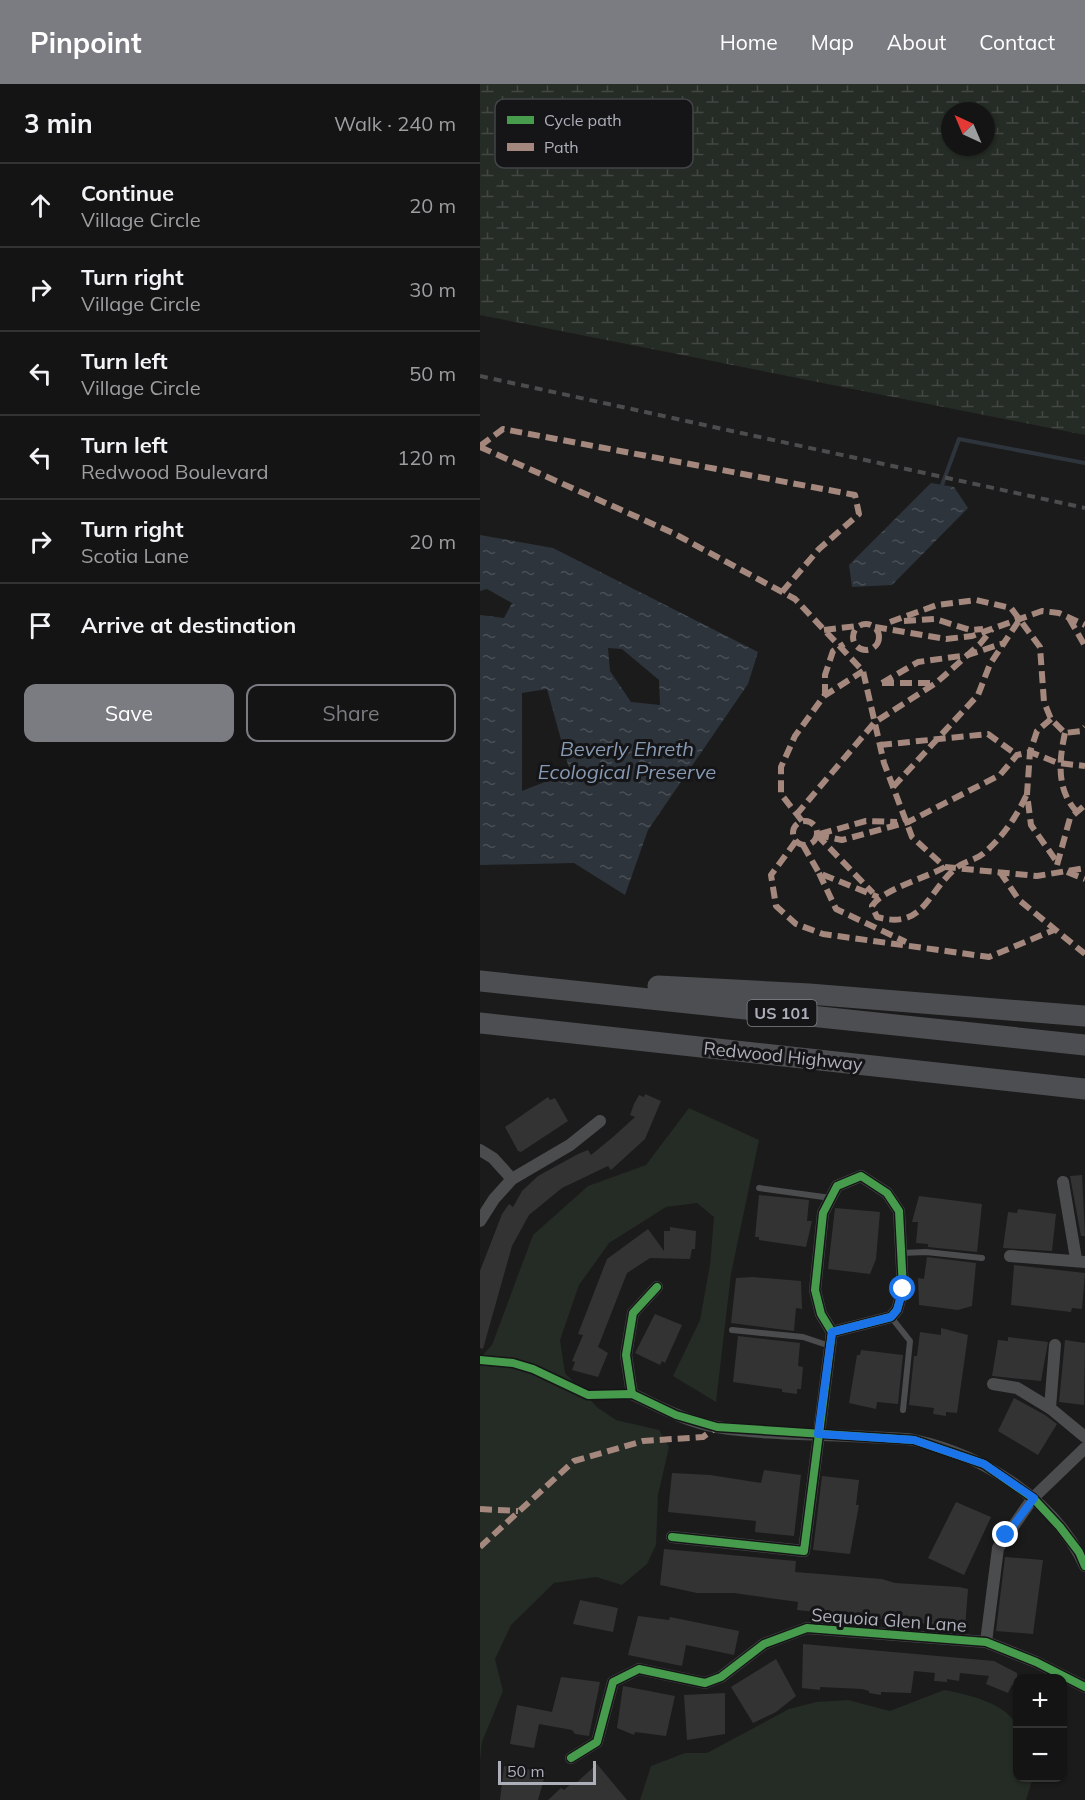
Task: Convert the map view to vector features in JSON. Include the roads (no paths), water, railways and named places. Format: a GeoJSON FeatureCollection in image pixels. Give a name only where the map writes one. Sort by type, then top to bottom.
{"type":"FeatureCollection","features":[{"type":"Feature","properties":{"kind":"highway"},"geometry":{"type":"LineString","coordinates":[[480,979],[809,994],[1085,1016]]}},
{"type":"Feature","properties":{"kind":"highway","name":"US 101"},"geometry":{"type":"LineString","coordinates":[[480,979],[1085,1045]]}},
{"type":"Feature","properties":{"kind":"highway","name":"Redwood Highway"},"geometry":{"type":"LineString","coordinates":[[480,1023],[1085,1089]]}},
{"type":"Feature","properties":{"kind":"highway"},"geometry":{"type":"LineString","coordinates":[[1049,1085],[1085,1100]]}},
{"type":"Feature","properties":{"kind":"street"},"geometry":{"type":"LineString","coordinates":[[480,1221],[494,1198],[512,1179],[570,1145],[600,1120]]}},
{"type":"Feature","properties":{"kind":"street"},"geometry":{"type":"LineString","coordinates":[[480,1150],[493,1158],[512,1179]]}},
{"type":"Feature","properties":{"kind":"street"},"geometry":{"type":"LineString","coordinates":[[672,1537],[804,1551],[832,1332],[821,1314],[815,1290],[823,1213],[837,1186],[861,1176],[888,1193],[899,1211],[903,1289],[897,1310],[891,1317],[832,1332]]}},
{"type":"Feature","properties":{"kind":"street"},"geometry":{"type":"LineString","coordinates":[[1010,1256],[1080,1260],[1063,1182]]}},
{"type":"Feature","properties":{"kind":"street"},"geometry":{"type":"LineString","coordinates":[[657,1287],[633,1313],[626,1355],[632,1394],[676,1415],[717,1427],[914,1440],[984,1464],[1034,1498],[1079,1552],[1085,1566]]}},
{"type":"Feature","properties":{"kind":"street"},"geometry":{"type":"LineString","coordinates":[[1050,1408],[1055,1345]]}},
{"type":"Feature","properties":{"kind":"street"},"geometry":{"type":"LineString","coordinates":[[993,1384],[1017,1388],[1050,1408],[1085,1437]]}},
{"type":"Feature","properties":{"kind":"street"},"geometry":{"type":"LineString","coordinates":[[986,1642],[998,1548],[1034,1498],[1085,1448]]}},
{"type":"Feature","properties":{"kind":"street","name":"Sequoia Glen Lane"},"geometry":{"type":"LineString","coordinates":[[571,1758],[597,1742],[613,1682],[639,1669],[705,1683],[721,1677],[764,1644],[807,1628],[986,1642],[1036,1662],[1085,1687]]}},
{"type":"Feature","properties":{"kind":"lane"},"geometry":{"type":"LineString","coordinates":[[759,1188],[831,1198]]}},
{"type":"Feature","properties":{"kind":"lane"},"geometry":{"type":"LineString","coordinates":[[901,1252],[926,1252],[982,1258]]}},
{"type":"Feature","properties":{"kind":"lane"},"geometry":{"type":"LineString","coordinates":[[891,1317],[910,1341],[903,1410]]}},
{"type":"Feature","properties":{"kind":"lane"},"geometry":{"type":"LineString","coordinates":[[732,1330],[803,1337],[830,1346]]}},
{"type":"Feature","properties":{"kind":"water"},"geometry":{"type":"Polygon","coordinates":[[[931,483],[954,487],[968,508],[892,585],[852,587],[849,565],[931,483]]]}},
{"type":"Feature","properties":{"kind":"water","name":"Beverly Ehreth Ecological Preserve"},"geometry":{"type":"Polygon","coordinates":[[[480,535],[553,548],[758,652],[748,684],[648,830],[625,895],[574,863],[480,865],[480,615],[504,618],[512,603],[487,589],[480,591],[480,535]],[[608,648],[610,671],[631,702],[660,705],[659,680],[622,649],[608,648]],[[547,689],[522,693],[522,791],[570,772],[547,689]]]}},
{"type":"Feature","properties":{"kind":"waterway"},"geometry":{"type":"LineString","coordinates":[[942,485],[959,439],[1085,463]]}},
{"type":"Feature","properties":{"kind":"railway"},"geometry":{"type":"LineString","coordinates":[[480,376],[1085,508]]}}]}
